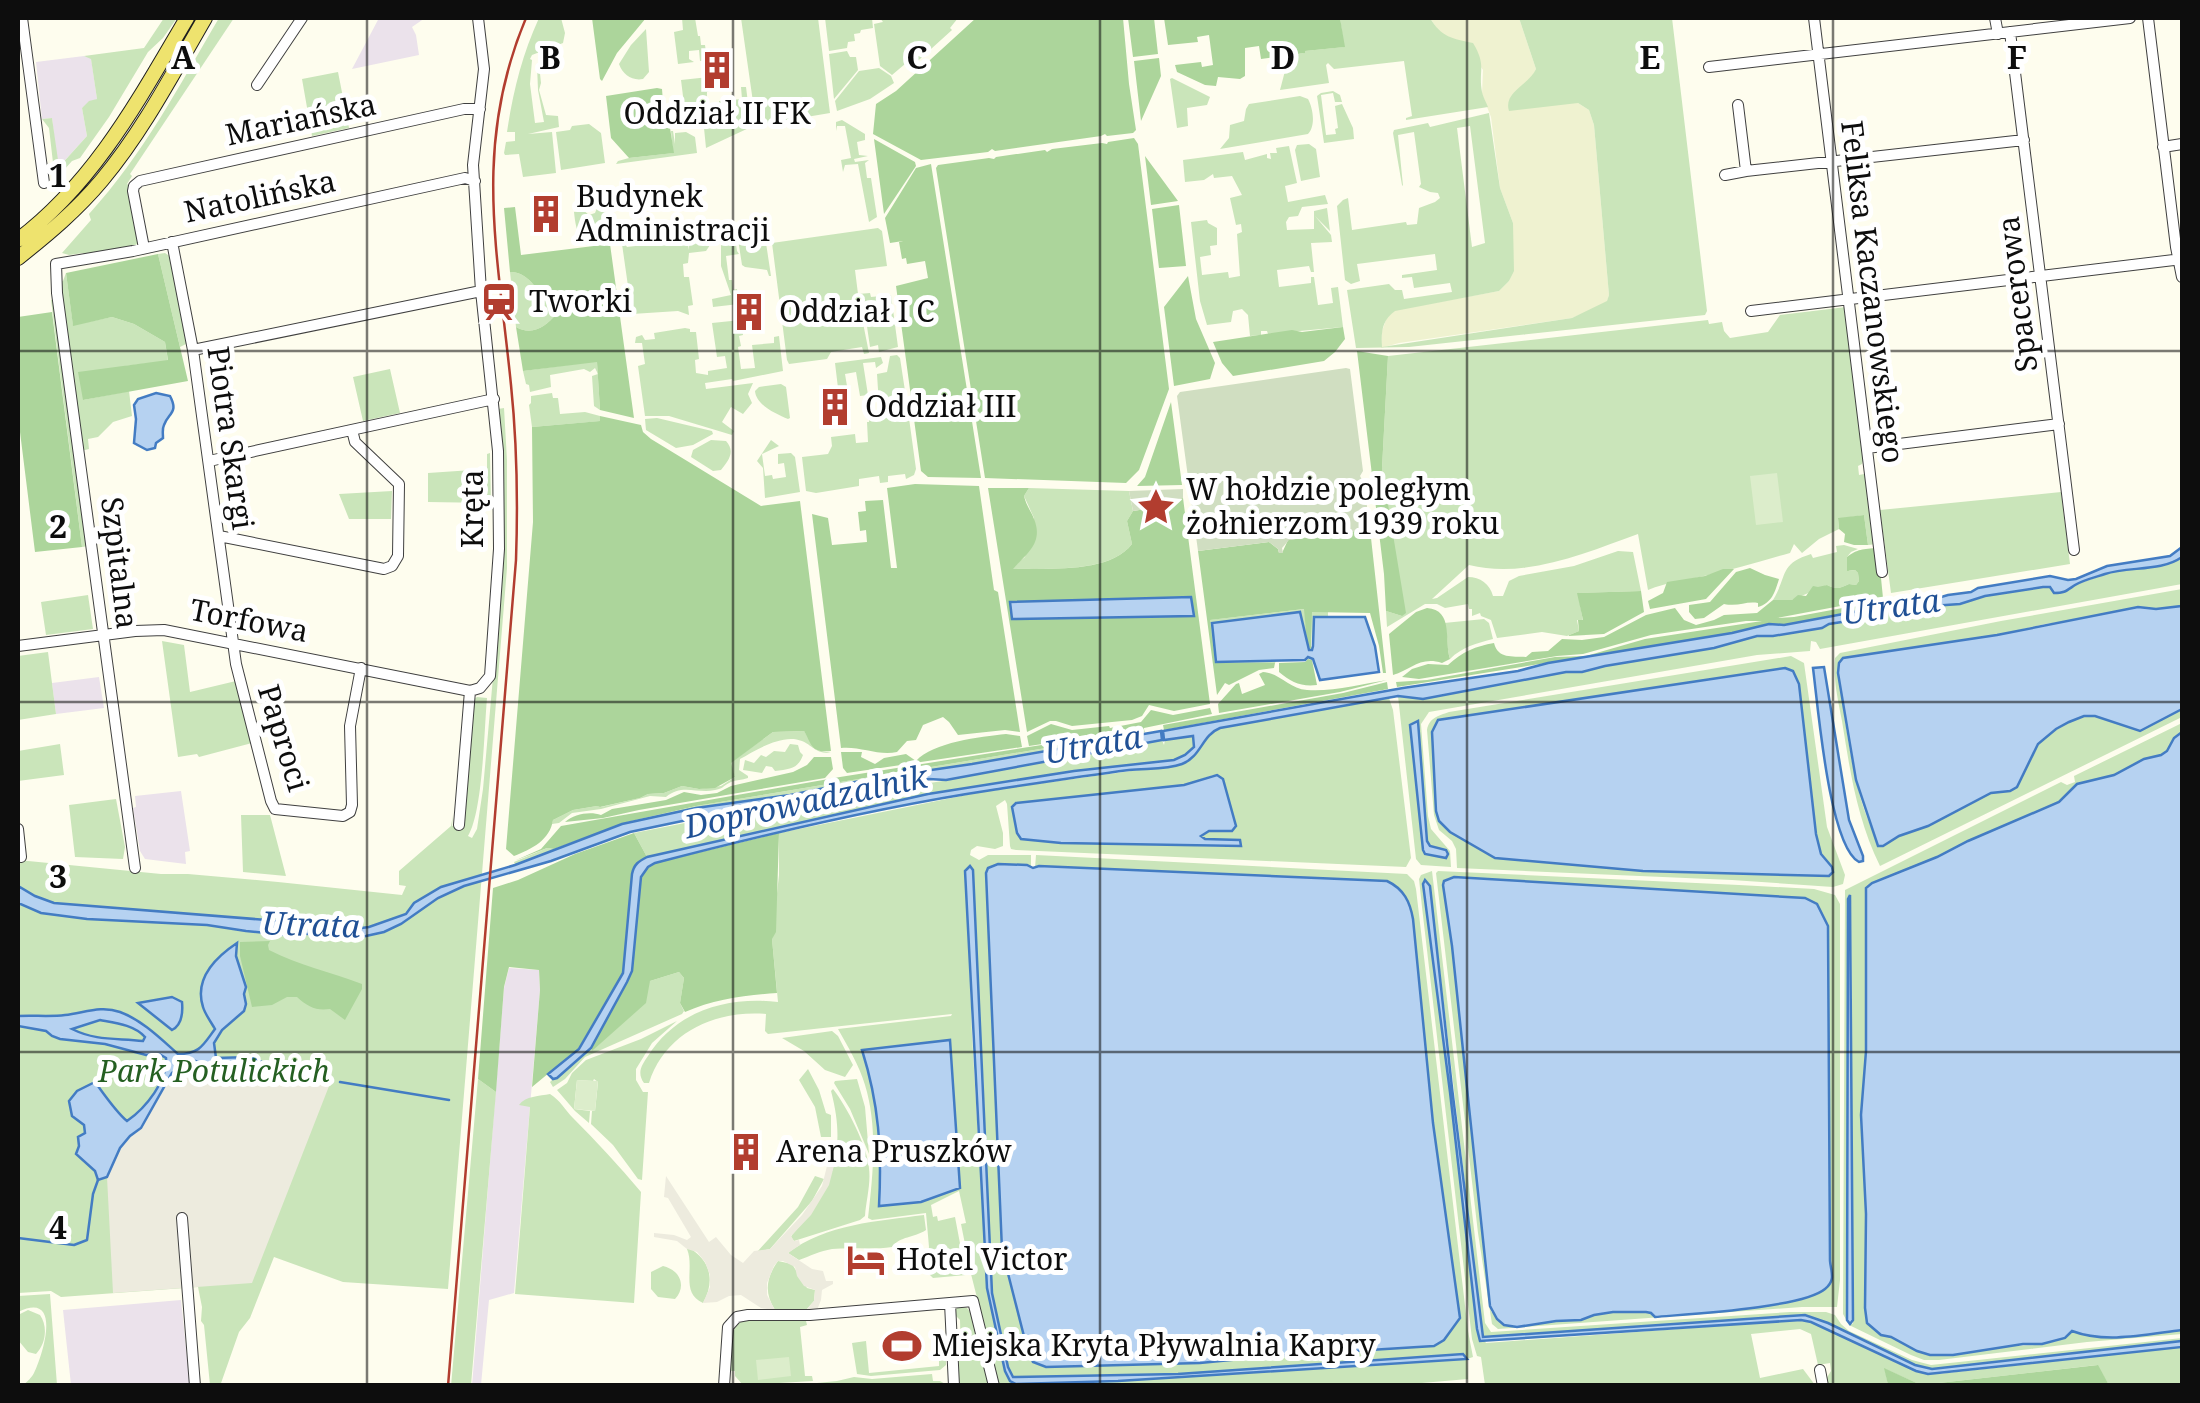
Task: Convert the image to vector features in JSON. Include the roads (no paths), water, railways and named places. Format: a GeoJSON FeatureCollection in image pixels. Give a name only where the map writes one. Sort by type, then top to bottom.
{"type":"FeatureCollection","features":[{"type":"Feature","properties":{"kind":"main road"},"geometry":{"type":"LineString","coordinates":[[18,240],[58,206],[108,148],[187,18]]}},
{"type":"Feature","properties":{"kind":"main road"},"geometry":{"type":"LineString","coordinates":[[18,258],[69,216],[105,177],[205,18]]}},
{"type":"Feature","properties":{"kind":"street"},"geometry":{"type":"LineString","coordinates":[[22,18],[44,183]]}},
{"type":"Feature","properties":{"kind":"street"},"geometry":{"type":"LineString","coordinates":[[258,86],[302,18]]}},
{"type":"Feature","properties":{"kind":"street","name":"Kręta"},"geometry":{"type":"LineString","coordinates":[[459,825],[470,690],[485,684],[490,676],[499,549],[498,450],[481,291],[473,160],[484,64],[478,18]]}},
{"type":"Feature","properties":{"kind":"street","name":"Feliksa Kaczanowskiego"},"geometry":{"type":"LineString","coordinates":[[1814,18],[1882,572]]}},
{"type":"Feature","properties":{"kind":"street","name":"Spacerowa"},"geometry":{"type":"LineString","coordinates":[[1995,18],[2004,33],[2024,140],[2074,550]]}},
{"type":"Feature","properties":{"kind":"street"},"geometry":{"type":"LineString","coordinates":[[1709,67],[2130,18]]}},
{"type":"Feature","properties":{"kind":"street"},"geometry":{"type":"LineString","coordinates":[[2148,18],[2182,277]]}},
{"type":"Feature","properties":{"kind":"street"},"geometry":{"type":"LineString","coordinates":[[1738,105],[1746,172]]}},
{"type":"Feature","properties":{"kind":"street","name":"Mariańska"},"geometry":{"type":"LineString","coordinates":[[144,248],[133,191],[134,186],[148,178],[480,108]]}},
{"type":"Feature","properties":{"kind":"street"},"geometry":{"type":"LineString","coordinates":[[1725,174],[2024,140]]}},
{"type":"Feature","properties":{"kind":"street"},"geometry":{"type":"LineString","coordinates":[[2163,146],[2182,144]]}},
{"type":"Feature","properties":{"kind":"street","name":"Natolińska"},"geometry":{"type":"LineString","coordinates":[[56,264],[464,178],[475,180]]}},
{"type":"Feature","properties":{"kind":"street","name":"Piotra Skargi"},"geometry":{"type":"LineString","coordinates":[[172,242],[194,350],[232,642]]}},
{"type":"Feature","properties":{"kind":"street"},"geometry":{"type":"LineString","coordinates":[[1752,311],[2180,260]]}},
{"type":"Feature","properties":{"kind":"street","name":"Szpitalna"},"geometry":{"type":"LineString","coordinates":[[56,264],[135,868]]}},
{"type":"Feature","properties":{"kind":"street"},"geometry":{"type":"LineString","coordinates":[[194,350],[481,291]]}},
{"type":"Feature","properties":{"kind":"street"},"geometry":{"type":"LineString","coordinates":[[209,461],[494,399]]}},
{"type":"Feature","properties":{"kind":"street"},"geometry":{"type":"LineString","coordinates":[[1867,448],[2060,424]]}},
{"type":"Feature","properties":{"kind":"street"},"geometry":{"type":"LineString","coordinates":[[219,536],[384,569],[392,566],[398,556],[399,484],[356,442],[352,430]]}},
{"type":"Feature","properties":{"kind":"street","name":"Torfowa"},"geometry":{"type":"LineString","coordinates":[[18,646],[156,630],[470,690]]}},
{"type":"Feature","properties":{"kind":"street","name":"Paproci"},"geometry":{"type":"LineString","coordinates":[[232,642],[271,801],[275,809],[282,811],[340,816],[350,812],[350,726],[362,668]]}},
{"type":"Feature","properties":{"kind":"street"},"geometry":{"type":"LineString","coordinates":[[18,828],[21,858]]}},
{"type":"Feature","properties":{"kind":"street"},"geometry":{"type":"LineString","coordinates":[[182,1218],[195,1386]]}},
{"type":"Feature","properties":{"kind":"street"},"geometry":{"type":"LineString","coordinates":[[724,1386],[728,1326],[748,1314],[810,1315],[973,1300],[994,1386]]}},
{"type":"Feature","properties":{"kind":"street"},"geometry":{"type":"LineString","coordinates":[[950,1303],[954,1386]]}},
{"type":"Feature","properties":{"kind":"street"},"geometry":{"type":"LineString","coordinates":[[1820,1370],[1823,1386]]}},
{"type":"Feature","properties":{"kind":"water"},"geometry":{"type":"Polygon","coordinates":[[[156,393],[170,396],[173,409],[163,427],[163,438],[155,448],[147,450],[134,443],[134,405],[138,399],[156,393]]]}},
{"type":"Feature","properties":{"kind":"water","name":"Utrata"},"geometry":{"type":"Polygon","coordinates":[[[2182,547],[2182,557],[2174,562],[2105,574],[2061,593],[2043,587],[1960,604],[1889,609],[1874,617],[1822,628],[1757,636],[1714,648],[1582,672],[1423,699],[1398,696],[1220,728],[1188,761],[1176,766],[907,804],[655,863],[641,877],[632,971],[627,982],[591,1048],[557,1078],[548,1074],[579,1049],[623,973],[632,874],[637,863],[647,857],[928,794],[1174,760],[1194,747],[1193,736],[1164,740],[1163,731],[1769,624],[1784,625],[1854,612],[1885,601],[1931,600],[2050,576],[2076,579],[2107,566],[2170,556],[2182,547]]]}},
{"type":"Feature","properties":{"kind":"water"},"geometry":{"type":"Polygon","coordinates":[[[1191,597],[1194,616],[1012,619],[1010,602],[1191,597]]]}},
{"type":"Feature","properties":{"kind":"water"},"geometry":{"type":"Polygon","coordinates":[[[2182,606],[2182,709],[2140,731],[2095,716],[2069,722],[2038,744],[2017,787],[1991,793],[1928,826],[1878,846],[1856,780],[1838,673],[1843,658],[1997,635],[2138,607],[2182,606]]]}},
{"type":"Feature","properties":{"kind":"water"},"geometry":{"type":"Polygon","coordinates":[[[1300,612],[1309,650],[1313,646],[1314,617],[1365,617],[1379,672],[1320,680],[1313,659],[1308,657],[1216,662],[1212,623],[1300,612]]]}},
{"type":"Feature","properties":{"kind":"water"},"geometry":{"type":"Polygon","coordinates":[[[1824,667],[1849,820],[1863,856],[1859,862],[1840,830],[1827,773],[1813,668],[1824,667]]]}},
{"type":"Feature","properties":{"kind":"water"},"geometry":{"type":"Polygon","coordinates":[[[1785,668],[1793,671],[1799,684],[1816,834],[1821,854],[1832,867],[1829,876],[1643,871],[1495,858],[1450,832],[1439,821],[1432,732],[1438,720],[1785,668]]]}},
{"type":"Feature","properties":{"kind":"water"},"geometry":{"type":"Polygon","coordinates":[[[1418,721],[1427,841],[1430,846],[1446,850],[1446,858],[1425,854],[1423,850],[1410,725],[1418,721]]]}},
{"type":"Feature","properties":{"kind":"water","name":"Utrata"},"geometry":{"type":"Polygon","coordinates":[[[1161,731],[1162,740],[946,780],[929,779],[730,811],[630,832],[551,861],[464,886],[438,898],[401,924],[366,936],[286,935],[207,925],[87,919],[41,913],[18,903],[18,886],[54,903],[267,920],[339,931],[369,927],[406,914],[414,903],[441,887],[515,865],[622,824],[696,808],[1161,731]]]}},
{"type":"Feature","properties":{"kind":"water"},"geometry":{"type":"Polygon","coordinates":[[[2182,732],[2182,1330],[2113,1337],[2072,1331],[2065,1338],[2042,1344],[1953,1355],[1930,1355],[1881,1335],[1867,1323],[1865,1308],[1861,1115],[1866,1051],[1866,888],[2059,802],[2077,784],[2114,775],[2161,755],[2182,732]]]}},
{"type":"Feature","properties":{"kind":"water"},"geometry":{"type":"Polygon","coordinates":[[[1217,775],[1223,779],[1236,826],[1232,831],[1209,831],[1201,836],[1240,840],[1241,846],[1061,843],[1021,839],[1017,833],[1012,807],[1016,803],[1184,785],[1217,775]]]}},
{"type":"Feature","properties":{"kind":"water"},"geometry":{"type":"Polygon","coordinates":[[[998,864],[1387,881],[1402,892],[1413,919],[1433,1123],[1460,1318],[1444,1340],[1434,1346],[1200,1363],[1046,1367],[1033,1362],[1002,1250],[986,873],[998,864]]]}},
{"type":"Feature","properties":{"kind":"water"},"geometry":{"type":"Polygon","coordinates":[[[970,866],[992,1293],[1013,1377],[1178,1374],[1463,1354],[1467,1359],[1118,1381],[1010,1381],[987,1288],[965,871],[970,866]]]}},
{"type":"Feature","properties":{"kind":"water"},"geometry":{"type":"Polygon","coordinates":[[[1454,877],[1805,898],[1817,904],[1828,926],[1832,1276],[1825,1289],[1794,1301],[1718,1312],[1655,1317],[1646,1312],[1613,1312],[1517,1327],[1497,1319],[1490,1306],[1443,885],[1454,877]]]}},
{"type":"Feature","properties":{"kind":"water"},"geometry":{"type":"Polygon","coordinates":[[[1425,880],[1430,886],[1483,1337],[1805,1315],[1932,1369],[2182,1341],[2182,1347],[1928,1374],[1801,1320],[1480,1341],[1425,880]]]}},
{"type":"Feature","properties":{"kind":"water"},"geometry":{"type":"Polygon","coordinates":[[[1850,895],[1853,1320],[1850,1324],[1847,1320],[1850,895]]]}},
{"type":"Feature","properties":{"kind":"water"},"geometry":{"type":"Polygon","coordinates":[[[237,943],[246,1004],[214,1043],[216,1058],[250,1057],[325,1080],[218,1067],[192,1060],[172,1073],[141,1128],[120,1148],[107,1177],[98,1180],[95,1171],[76,1154],[78,1137],[85,1133],[84,1125],[72,1116],[69,1101],[77,1091],[95,1082],[127,1121],[154,1093],[166,1058],[105,1044],[60,1039],[46,1031],[18,1026],[18,1016],[113,1010],[144,1025],[178,1054],[191,1052],[200,1048],[215,1029],[203,1007],[202,987],[209,970],[237,943]],[[100,1020],[72,1029],[106,1038],[143,1041],[145,1037],[130,1027],[100,1020]]]}},
{"type":"Feature","properties":{"kind":"water"},"geometry":{"type":"Polygon","coordinates":[[[172,997],[182,1002],[182,1014],[172,1030],[138,1003],[172,997]]]}},
{"type":"Feature","properties":{"kind":"water"},"geometry":{"type":"Polygon","coordinates":[[[950,1040],[960,1188],[921,1202],[879,1206],[878,1127],[862,1050],[950,1040]]]}},
{"type":"Feature","properties":{"kind":"waterway","name":"Doprowadzalnik"},"geometry":{"type":"LineString","coordinates":[[340,1082],[449,1100]]}},
{"type":"Feature","properties":{"kind":"waterway"},"geometry":{"type":"LineString","coordinates":[[18,1238],[74,1245],[87,1240],[98,1180]]}},
{"type":"Feature","properties":{"kind":"railway"},"geometry":{"type":"LineString","coordinates":[[448,1386],[516,560],[515,429],[496,245],[494,156],[509,65],[526,18]]}},
{"type":"Feature","properties":{"kind":"place","name":"Oddział II FK"},"geometry":{"type":"Point","coordinates":[717,70]}},
{"type":"Feature","properties":{"kind":"place","name":"Budynek Administracji"},"geometry":{"type":"Point","coordinates":[546,214]}},
{"type":"Feature","properties":{"kind":"place","name":"Tworki"},"geometry":{"type":"Point","coordinates":[499,302]}},
{"type":"Feature","properties":{"kind":"place","name":"Oddział I C"},"geometry":{"type":"Point","coordinates":[749,312]}},
{"type":"Feature","properties":{"kind":"place","name":"Oddział III"},"geometry":{"type":"Point","coordinates":[835,407]}},
{"type":"Feature","properties":{"kind":"place","name":"W hołdzie poległym żołnierzom 1939 roku"},"geometry":{"type":"Point","coordinates":[1156,507]}},
{"type":"Feature","properties":{"kind":"place","name":"Arena Pruszków"},"geometry":{"type":"Point","coordinates":[746,1152]}},
{"type":"Feature","properties":{"kind":"place","name":"Hotel Victor"},"geometry":{"type":"Point","coordinates":[866,1260]}},
{"type":"Feature","properties":{"kind":"place","name":"Miejska Kryta Pływalnia Kapry"},"geometry":{"type":"Point","coordinates":[902,1346]}},
{"type":"Feature","properties":{"kind":"park label","name":"Park Potulickich"},"geometry":{"type":"Point","coordinates":[214,1072]}}]}
